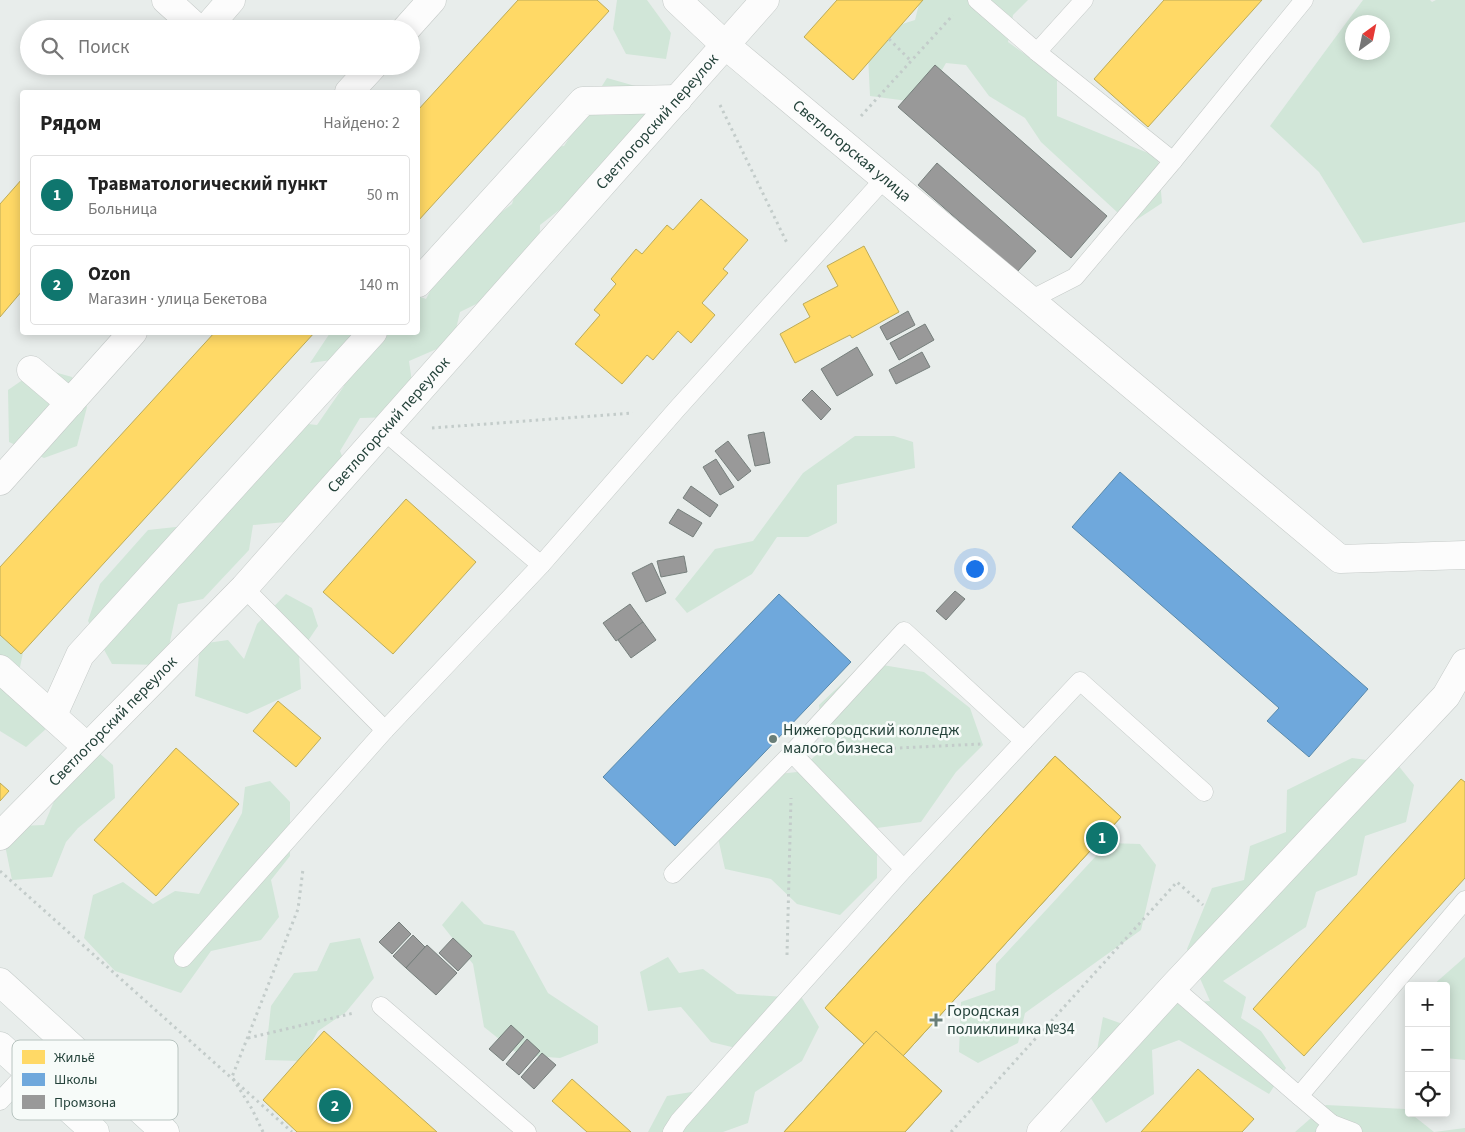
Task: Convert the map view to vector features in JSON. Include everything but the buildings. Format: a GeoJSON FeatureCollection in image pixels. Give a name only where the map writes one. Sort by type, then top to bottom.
{"type":"FeatureCollection","features":[{"type":"Feature","properties":{"kind":"street"},"geometry":{"type":"LineString","coordinates":[[166,0],[188,20]]}},
{"type":"Feature","properties":{"kind":"street"},"geometry":{"type":"LineString","coordinates":[[214,20],[231,0]]}},
{"type":"Feature","properties":{"kind":"street"},"geometry":{"type":"LineString","coordinates":[[414,20],[432,0]]}},
{"type":"Feature","properties":{"kind":"street","name":"Светлогорская улица"},"geometry":{"type":"LineString","coordinates":[[677,0],[724,44],[1340,559],[1465,554]]}},
{"type":"Feature","properties":{"kind":"street","name":"Светлогорский переулок"},"geometry":{"type":"LineString","coordinates":[[0,836],[244,588],[678,99],[724,44],[765,0]]}},
{"type":"Feature","properties":{"kind":"street"},"geometry":{"type":"LineString","coordinates":[[351,90],[365,75]]}},
{"type":"Feature","properties":{"kind":"street"},"geometry":{"type":"LineString","coordinates":[[420,281],[583,101],[678,99]]}},
{"type":"Feature","properties":{"kind":"street"},"geometry":{"type":"LineString","coordinates":[[0,481],[130,335]]}},
{"type":"Feature","properties":{"kind":"street"},"geometry":{"type":"LineString","coordinates":[[53,715],[80,655],[370,335]]}},
{"type":"Feature","properties":{"kind":"street"},"geometry":{"type":"LineString","coordinates":[[31,370],[70,403]]}},
{"type":"Feature","properties":{"kind":"street"},"geometry":{"type":"LineString","coordinates":[[1041,1132],[1229,928],[1455,699],[1465,663]]}},
{"type":"Feature","properties":{"kind":"street"},"geometry":{"type":"LineString","coordinates":[[0,669],[87,747]]}},
{"type":"Feature","properties":{"kind":"street"},"geometry":{"type":"LineString","coordinates":[[0,982],[64,1040]]}},
{"type":"Feature","properties":{"kind":"street"},"geometry":{"type":"LineString","coordinates":[[0,1046],[12,1057]]}},
{"type":"Feature","properties":{"kind":"street"},"geometry":{"type":"LineString","coordinates":[[82,1120],[95,1132]]}},
{"type":"Feature","properties":{"kind":"street"},"geometry":{"type":"LineString","coordinates":[[152,1120],[165,1132]]}},
{"type":"Feature","properties":{"kind":"lane"},"geometry":{"type":"LineString","coordinates":[[977,0],[1037,52],[1173,161]]}},
{"type":"Feature","properties":{"kind":"lane"},"geometry":{"type":"LineString","coordinates":[[1037,52],[1084,0]]}},
{"type":"Feature","properties":{"kind":"lane"},"geometry":{"type":"LineString","coordinates":[[1030,300],[1075,277],[1173,161],[1304,0]]}},
{"type":"Feature","properties":{"kind":"lane"},"geometry":{"type":"LineString","coordinates":[[183,958],[385,730],[541,565],[676,410],[885,178]]}},
{"type":"Feature","properties":{"kind":"lane"},"geometry":{"type":"LineString","coordinates":[[384,431],[541,565]]}},
{"type":"Feature","properties":{"kind":"lane"},"geometry":{"type":"LineString","coordinates":[[244,588],[385,730]]}},
{"type":"Feature","properties":{"kind":"lane"},"geometry":{"type":"LineString","coordinates":[[673,874],[792,753],[904,631],[1024,741]]}},
{"type":"Feature","properties":{"kind":"lane"},"geometry":{"type":"LineString","coordinates":[[672,1132],[679,1121],[904,869],[1080,681],[1204,792]]}},
{"type":"Feature","properties":{"kind":"lane"},"geometry":{"type":"LineString","coordinates":[[792,753],[904,869]]}},
{"type":"Feature","properties":{"kind":"lane"},"geometry":{"type":"LineString","coordinates":[[1299,1096],[1465,900]]}},
{"type":"Feature","properties":{"kind":"lane"},"geometry":{"type":"LineString","coordinates":[[1173,987],[1299,1096],[1329,1128],[1353,1132]]}},
{"type":"Feature","properties":{"kind":"lane"},"geometry":{"type":"LineString","coordinates":[[381,1006],[527,1132]]}},
{"type":"Feature","properties":{"kind":"lane"},"geometry":{"type":"LineString","coordinates":[[0,1101],[12,1088]]}},
{"type":"Feature","properties":{"kind":"path"},"geometry":{"type":"LineString","coordinates":[[839,140],[955,14]]}},
{"type":"Feature","properties":{"kind":"path"},"geometry":{"type":"LineString","coordinates":[[889,39],[911,61]]}},
{"type":"Feature","properties":{"kind":"path"},"geometry":{"type":"LineString","coordinates":[[703,70],[801,271]]}},
{"type":"Feature","properties":{"kind":"path"},"geometry":{"type":"LineString","coordinates":[[384,431],[676,410]]}},
{"type":"Feature","properties":{"kind":"path"},"geometry":{"type":"LineString","coordinates":[[787,957],[792,753],[1024,741]]}},
{"type":"Feature","properties":{"kind":"path"},"geometry":{"type":"LineString","coordinates":[[232,1077],[298,909],[309,816]]}},
{"type":"Feature","properties":{"kind":"path"},"geometry":{"type":"LineString","coordinates":[[0,870],[292,1132]]}},
{"type":"Feature","properties":{"kind":"path"},"geometry":{"type":"LineString","coordinates":[[951,1132],[1177,882],[1229,928]]}},
{"type":"Feature","properties":{"kind":"path"},"geometry":{"type":"LineString","coordinates":[[247,1038],[381,1006]]}},
{"type":"Feature","properties":{"kind":"path"},"geometry":{"type":"LineString","coordinates":[[232,1077],[252,1109],[263,1132]]}},
{"type":"Feature","properties":{"kind":"green space"},"geometry":{"type":"Polygon","coordinates":[[[617,0],[647,0],[671,33],[666,59],[626,54],[613,29],[617,0]]]}},
{"type":"Feature","properties":{"kind":"green space"},"geometry":{"type":"Polygon","coordinates":[[[920,0],[1028,0],[1013,15],[1008,42],[1057,77],[1057,116],[1158,157],[1162,203],[1130,224],[1041,142],[1025,118],[989,96],[966,65],[946,63],[923,103],[870,96],[867,35],[915,20],[920,0]]]}},
{"type":"Feature","properties":{"kind":"green space"},"geometry":{"type":"Polygon","coordinates":[[[1363,0],[1430,0],[1432,2],[1436,0],[1465,0],[1465,222],[1363,243],[1319,172],[1270,126],[1345,24],[1345,60],[1390,60],[1390,15],[1352,15],[1363,0]]]}},
{"type":"Feature","properties":{"kind":"green space"},"geometry":{"type":"Polygon","coordinates":[[[607,78],[646,89],[662,130],[540,225],[539,273],[460,312],[453,342],[409,361],[413,389],[397,417],[360,418],[340,451],[352,480],[296,521],[253,525],[249,550],[203,599],[178,604],[165,665],[112,664],[88,621],[100,584],[148,530],[194,525],[280,421],[317,425],[344,386],[339,359],[310,363],[329,335],[420,335],[420,297],[426,299],[452,250],[512,204],[529,150],[564,146],[607,78]]]}},
{"type":"Feature","properties":{"kind":"green space"},"geometry":{"type":"Polygon","coordinates":[[[40,368],[72,377],[87,407],[77,446],[44,458],[9,442],[8,390],[40,368]]]}},
{"type":"Feature","properties":{"kind":"green space"},"geometry":{"type":"Polygon","coordinates":[[[855,436],[894,436],[913,442],[915,468],[837,485],[837,523],[808,537],[777,537],[752,574],[687,613],[675,599],[715,549],[753,541],[803,473],[855,436]]]}},
{"type":"Feature","properties":{"kind":"green space"},"geometry":{"type":"Polygon","coordinates":[[[286,594],[312,608],[318,626],[299,654],[301,689],[247,714],[195,696],[200,644],[228,640],[244,659],[257,624],[286,594]]]}},
{"type":"Feature","properties":{"kind":"green space"},"geometry":{"type":"Polygon","coordinates":[[[0,633],[23,653],[18,676],[48,727],[26,747],[0,731],[0,633]]]}},
{"type":"Feature","properties":{"kind":"green space"},"geometry":{"type":"Polygon","coordinates":[[[865,662],[924,672],[970,708],[983,745],[956,772],[921,822],[877,828],[877,878],[840,915],[797,904],[771,879],[725,869],[714,820],[760,776],[797,772],[824,748],[819,705],[865,662]]]}},
{"type":"Feature","properties":{"kind":"green space"},"geometry":{"type":"Polygon","coordinates":[[[99,753],[113,765],[115,798],[78,828],[66,842],[52,877],[12,880],[4,840],[18,826],[44,825],[63,780],[99,753]]]}},
{"type":"Feature","properties":{"kind":"green space"},"geometry":{"type":"Polygon","coordinates":[[[1352,758],[1397,764],[1414,785],[1406,822],[1365,836],[1357,875],[1316,892],[1306,927],[1223,981],[1246,997],[1241,1018],[1261,1031],[1286,1068],[1269,1094],[1179,1040],[1152,1050],[1154,1094],[1106,1123],[1089,1095],[1103,1017],[1148,1033],[1174,1004],[1210,1001],[1187,949],[1212,888],[1244,880],[1250,846],[1286,832],[1287,790],[1352,758]]]}},
{"type":"Feature","properties":{"kind":"green space"},"geometry":{"type":"Polygon","coordinates":[[[270,781],[290,802],[290,856],[271,880],[279,917],[261,940],[211,951],[181,993],[115,971],[84,938],[93,895],[123,882],[153,904],[175,891],[199,894],[242,813],[245,787],[270,781]]]}},
{"type":"Feature","properties":{"kind":"green space"},"geometry":{"type":"Polygon","coordinates":[[[1108,843],[1140,844],[1156,865],[1141,930],[1025,1013],[1018,1043],[978,1063],[959,1052],[961,1002],[995,990],[996,964],[1108,843]]]}},
{"type":"Feature","properties":{"kind":"green space"},"geometry":{"type":"Polygon","coordinates":[[[462,901],[484,924],[514,931],[548,993],[598,1026],[598,1043],[560,1058],[519,1055],[484,1027],[473,964],[442,925],[462,901]]]}},
{"type":"Feature","properties":{"kind":"green space"},"geometry":{"type":"Polygon","coordinates":[[[360,938],[374,978],[346,1012],[318,1031],[301,1061],[265,1060],[271,1006],[294,973],[317,971],[330,943],[360,938]]]}},
{"type":"Feature","properties":{"kind":"green space"},"geometry":{"type":"Polygon","coordinates":[[[668,957],[679,973],[703,969],[737,994],[802,998],[819,1027],[802,1061],[755,1092],[748,1123],[723,1132],[648,1132],[667,1096],[722,1087],[736,1048],[711,1042],[681,1007],[648,1011],[640,972],[668,957]]]}},
{"type":"Feature","properties":{"kind":"green space"},"geometry":{"type":"Polygon","coordinates":[[[1465,957],[1465,1060],[1450,1058],[1450,982],[1437,982],[1465,957]]]}},
{"type":"Feature","properties":{"kind":"green space"},"geometry":{"type":"Polygon","coordinates":[[[1326,1105],[1405,1109],[1405,1117],[1415,1117],[1434,1132],[1295,1132],[1326,1105]]]}},
{"type":"Feature","properties":{"kind":"green space"},"geometry":{"type":"Polygon","coordinates":[[[1465,1128],[1465,1132],[1434,1132],[1465,1128]]]}},
{"type":"Feature","properties":{"kind":"place","name":"Нижегородский колледж малого бизнеса"},"geometry":{"type":"Point","coordinates":[773,739]}},
{"type":"Feature","properties":{"kind":"place","name":"Травматологический пункт"},"geometry":{"type":"Point","coordinates":[1102,838]}},
{"type":"Feature","properties":{"kind":"place","name":"Городская поликлиника №34"},"geometry":{"type":"Point","coordinates":[936,1020]}},
{"type":"Feature","properties":{"kind":"place","name":"Ozon"},"geometry":{"type":"Point","coordinates":[335,1106]}}]}
